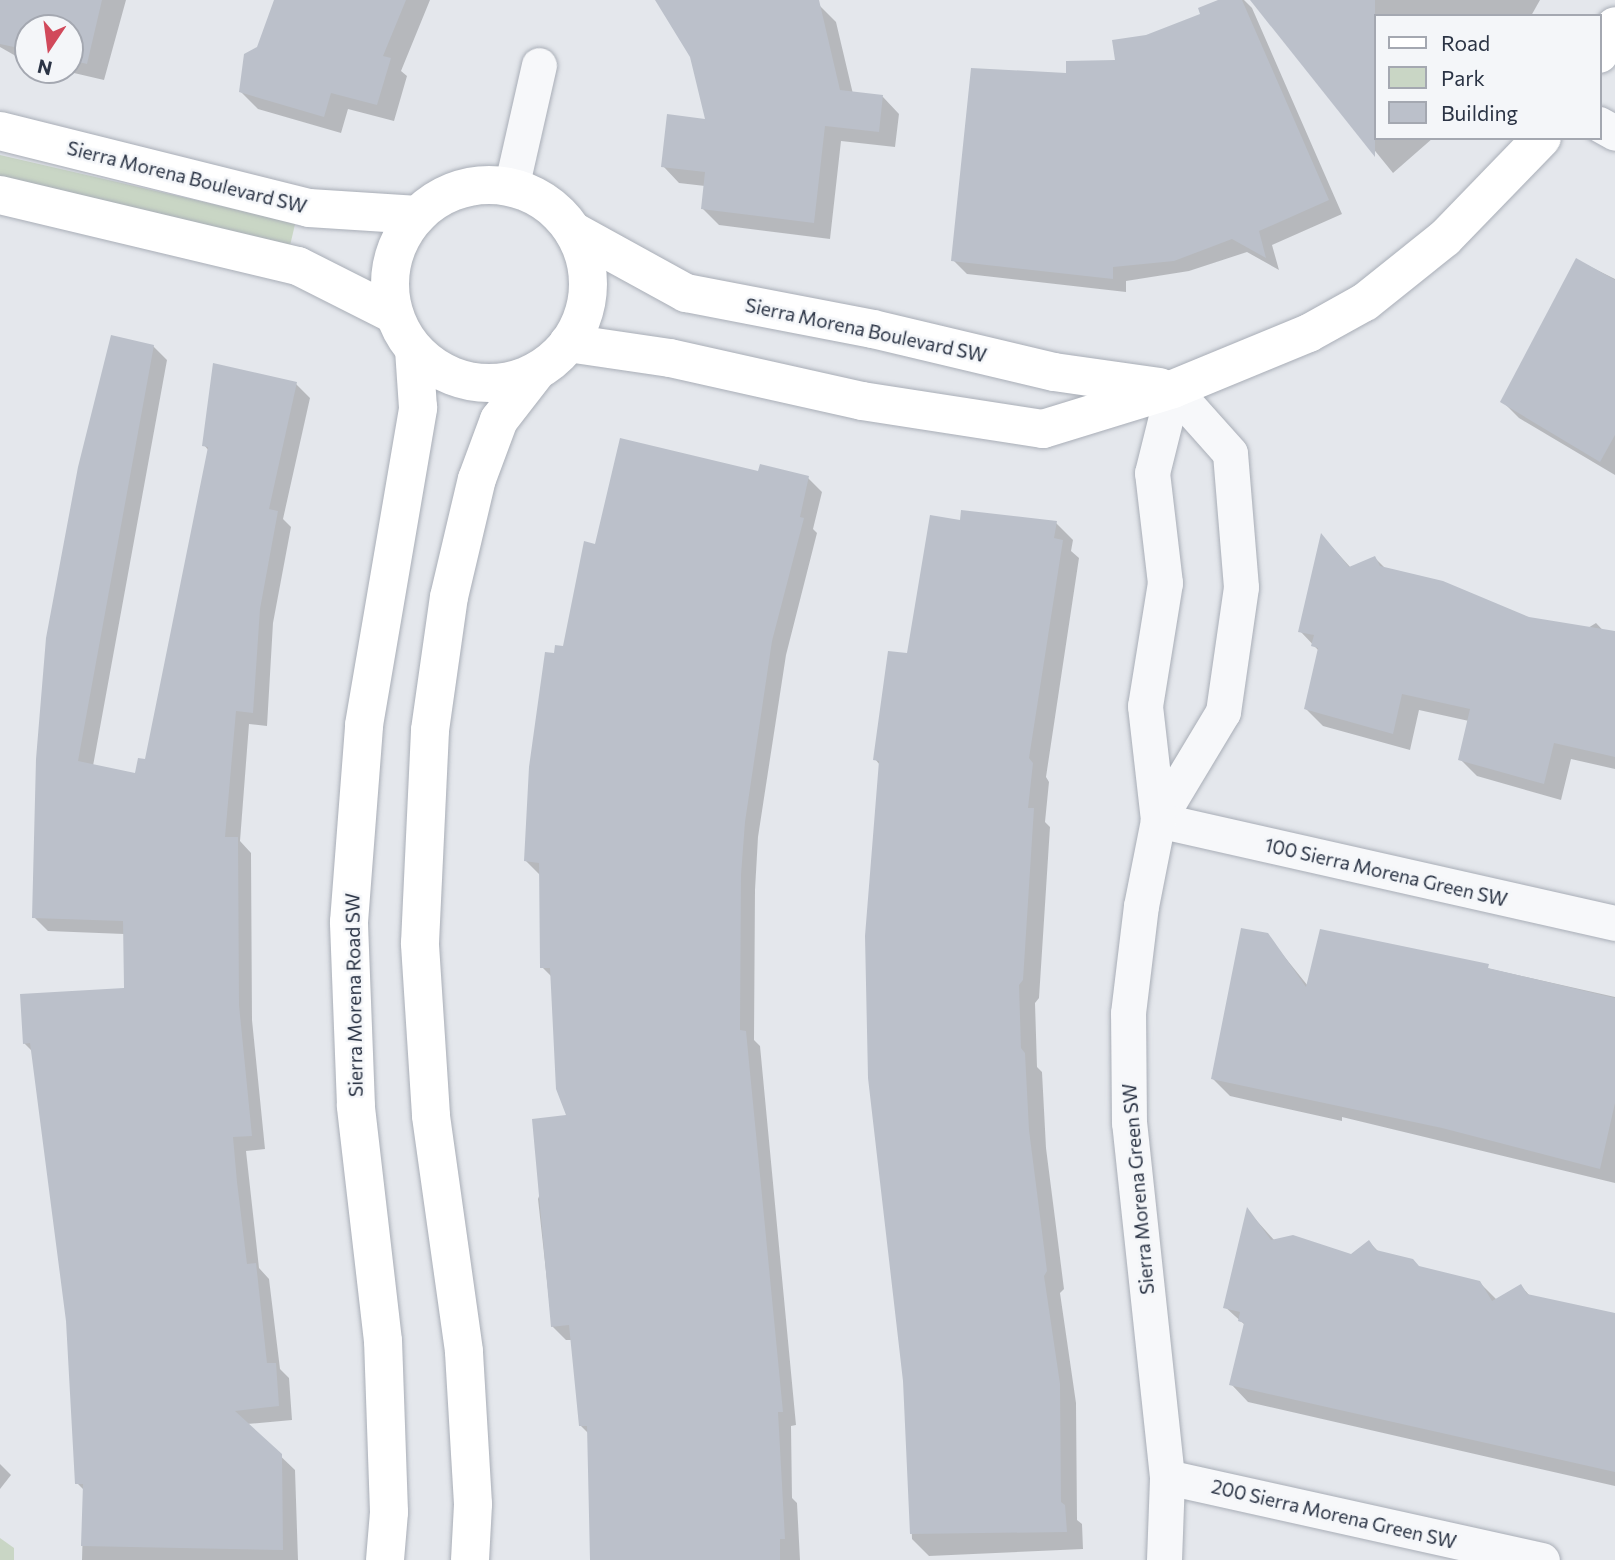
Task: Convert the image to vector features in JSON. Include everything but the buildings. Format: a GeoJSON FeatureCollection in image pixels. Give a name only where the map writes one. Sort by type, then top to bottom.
{"type":"FeatureCollection","features":[{"type":"Feature","properties":{"kind":"street"},"geometry":{"type":"LineString","coordinates":[[1601,50],[1615,26]]}},
{"type":"Feature","properties":{"kind":"street"},"geometry":{"type":"LineString","coordinates":[[511,188],[539,65]]}},
{"type":"Feature","properties":{"kind":"street","name":"Sierra Morena Boulevard SW"},"geometry":{"type":"LineString","coordinates":[[0,131],[309,208],[418,215]]}},
{"type":"Feature","properties":{"kind":"street"},"geometry":{"type":"LineString","coordinates":[[568,343],[670,358],[862,401],[1042,429],[1173,389],[1309,333],[1365,302],[1445,238],[1540,140]]}},
{"type":"Feature","properties":{"kind":"street"},"geometry":{"type":"LineString","coordinates":[[470,1560],[473,1504],[464,1351],[431,1115],[420,943],[430,730],[449,597],[477,479],[499,420],[537,371],[568,343],[588,293],[583,250],[573,231],[543,200],[511,188],[479,186],[457,191],[418,215],[395,251],[390,272],[393,314],[414,349],[440,370],[472,382],[506,382],[537,371]]}},
{"type":"Feature","properties":{"kind":"street"},"geometry":{"type":"LineString","coordinates":[[0,195],[298,266],[393,314]]}},
{"type":"Feature","properties":{"kind":"street","name":"Sierra Morena Boulevard SW"},"geometry":{"type":"LineString","coordinates":[[573,231],[686,293],[873,329],[1054,372],[1173,389]]}},
{"type":"Feature","properties":{"kind":"street","name":"Sierra Morena Road SW"},"geometry":{"type":"LineString","coordinates":[[385,1560],[389,1512],[383,1341],[356,1106],[349,922],[364,725],[418,408],[414,349]]}},
{"type":"Feature","properties":{"kind":"street","name":"Sierra Morena Green SW"},"geometry":{"type":"LineString","coordinates":[[1164,1560],[1167,1477],[1129,1123],[1128,1013],[1140,906],[1158,820],[1145,706],[1165,583],[1152,473],[1173,389]]}},
{"type":"Feature","properties":{"kind":"street","name":"Sierra Morena Green SW"},"geometry":{"type":"LineString","coordinates":[[1158,820],[1223,712],[1241,587],[1230,453],[1173,389]]}},
{"type":"Feature","properties":{"kind":"street","name":"100 Sierra Morena Green SW"},"geometry":{"type":"LineString","coordinates":[[1158,820],[1615,923]]}},
{"type":"Feature","properties":{"kind":"street","name":"200 Sierra Morena Green SW"},"geometry":{"type":"LineString","coordinates":[[1167,1477],[1542,1560]]}},
{"type":"Feature","properties":{"kind":"green space"},"geometry":{"type":"Polygon","coordinates":[[[0,155],[295,223],[290,247],[0,180],[0,155]]]}},
{"type":"Feature","properties":{"kind":"green space"},"geometry":{"type":"Polygon","coordinates":[[[0,1538],[14,1548],[14,1560],[0,1560],[0,1538]]]}}]}
